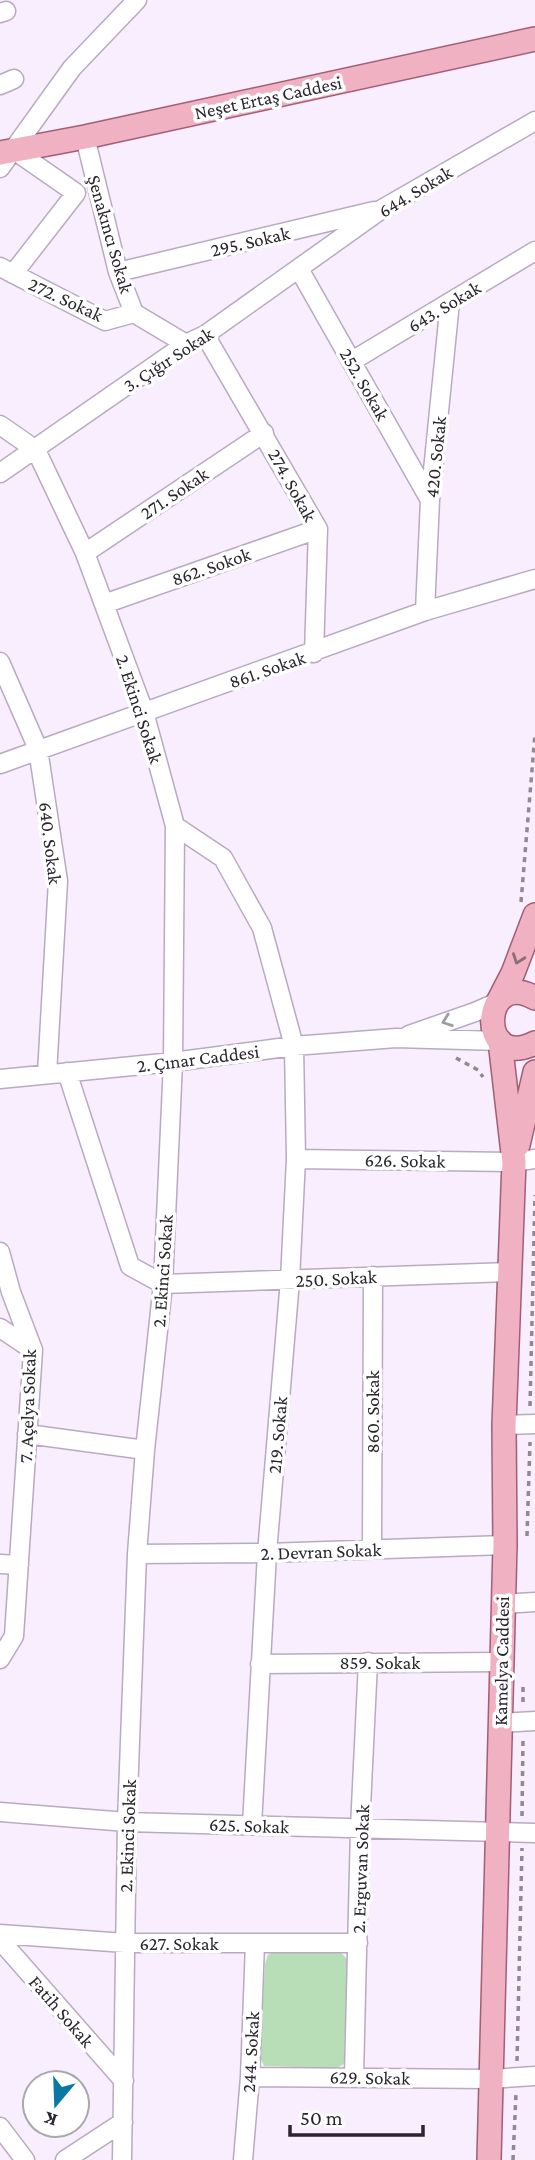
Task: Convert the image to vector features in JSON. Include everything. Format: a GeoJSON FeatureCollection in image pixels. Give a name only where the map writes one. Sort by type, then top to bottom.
{"type":"FeatureCollection","features":[{"type":"Feature","properties":{"kind":"main road","name":"Neşet Ertaş Caddesi"},"geometry":{"type":"LineString","coordinates":[[5,157],[85,137],[535,39]]}},
{"type":"Feature","properties":{"kind":"main road"},"geometry":{"type":"LineString","coordinates":[[524,1160],[500,1041],[495,1034],[491,1017],[513,973],[535,915]]}},
{"type":"Feature","properties":{"kind":"main road"},"geometry":{"type":"LineString","coordinates":[[498,1002],[514,993],[524,993],[535,998]]}},
{"type":"Feature","properties":{"kind":"main road"},"geometry":{"type":"LineString","coordinates":[[500,1041],[517,1048],[535,1043]]}},
{"type":"Feature","properties":{"kind":"main road"},"geometry":{"type":"LineString","coordinates":[[524,1160],[535,1072]]}},
{"type":"Feature","properties":{"kind":"main road","name":"Kamelya Caddesi"},"geometry":{"type":"LineString","coordinates":[[489,2160],[502,1604],[516,1541],[504,1425],[510,1272],[524,1160]]}},
{"type":"Feature","properties":{"kind":"street"},"geometry":{"type":"LineString","coordinates":[[7,271],[76,192],[5,157],[72,68],[137,0]]}},
{"type":"Feature","properties":{"kind":"street","name":"644. Sokak"},"geometry":{"type":"LineString","coordinates":[[299,269],[382,209],[535,121]]}},
{"type":"Feature","properties":{"kind":"street","name":"Şenakıncı Sokak"},"geometry":{"type":"LineString","coordinates":[[85,137],[118,272],[134,313],[186,344]]}},
{"type":"Feature","properties":{"kind":"street","name":"295. Sokak"},"geometry":{"type":"LineString","coordinates":[[118,272],[382,209]]}},
{"type":"Feature","properties":{"kind":"street","name":"643. Sokak"},"geometry":{"type":"LineString","coordinates":[[352,361],[535,251]]}},
{"type":"Feature","properties":{"kind":"street","name":"3. Çığır Sokak"},"geometry":{"type":"LineString","coordinates":[[0,473],[299,269]]}},
{"type":"Feature","properties":{"kind":"street","name":"252. Sokak"},"geometry":{"type":"LineString","coordinates":[[299,269],[430,500]]}},
{"type":"Feature","properties":{"kind":"street","name":"272. Sokak"},"geometry":{"type":"LineString","coordinates":[[7,271],[105,321],[134,313]]}},
{"type":"Feature","properties":{"kind":"street","name":"420. Sokak"},"geometry":{"type":"LineString","coordinates":[[425,611],[430,500],[450,302]]}},
{"type":"Feature","properties":{"kind":"street","name":"274. Sokak"},"geometry":{"type":"LineString","coordinates":[[205,335],[318,529],[314,653]]}},
{"type":"Feature","properties":{"kind":"street","name":"2. Ekinci Sokak"},"geometry":{"type":"LineString","coordinates":[[0,425],[36,450],[85,553],[144,712],[175,826],[173,1062],[163,1284],[137,1555],[127,1822],[122,2160]]}},
{"type":"Feature","properties":{"kind":"street","name":"271. Sokak"},"geometry":{"type":"LineString","coordinates":[[85,553],[264,433]]}},
{"type":"Feature","properties":{"kind":"street","name":"862. Sokok"},"geometry":{"type":"LineString","coordinates":[[104,604],[318,529]]}},
{"type":"Feature","properties":{"kind":"street","name":"861. Sokak"},"geometry":{"type":"LineString","coordinates":[[0,764],[425,611],[535,579]]}},
{"type":"Feature","properties":{"kind":"street","name":"640. Sokak"},"geometry":{"type":"LineString","coordinates":[[0,662],[38,750],[58,881],[47,1074]]}},
{"type":"Feature","properties":{"kind":"street","name":"219. Sokak"},"geometry":{"type":"LineString","coordinates":[[175,826],[223,858],[262,928],[293,1045],[296,1159],[290,1280],[267,1553],[252,1825]]}},
{"type":"Feature","properties":{"kind":"street"},"geometry":{"type":"LineString","coordinates":[[396,1038],[475,1013],[498,1002]]}},
{"type":"Feature","properties":{"kind":"street"},"geometry":{"type":"LineString","coordinates":[[396,1038],[500,1041]]}},
{"type":"Feature","properties":{"kind":"street","name":"2. Çınar Caddesi"},"geometry":{"type":"LineString","coordinates":[[0,1079],[173,1062],[293,1045],[396,1038]]}},
{"type":"Feature","properties":{"kind":"street"},"geometry":{"type":"LineString","coordinates":[[67,1072],[130,1266],[163,1284]]}},
{"type":"Feature","properties":{"kind":"street","name":"626. Sokak"},"geometry":{"type":"LineString","coordinates":[[296,1159],[524,1160]]}},
{"type":"Feature","properties":{"kind":"street","name":"7. Açelya Sokak"},"geometry":{"type":"LineString","coordinates":[[0,1252],[6,1292],[33,1350],[14,1636],[0,1659]]}},
{"type":"Feature","properties":{"kind":"street","name":"250. Sokak"},"geometry":{"type":"LineString","coordinates":[[163,1284],[510,1272]]}},
{"type":"Feature","properties":{"kind":"street","name":"860. Sokak"},"geometry":{"type":"LineString","coordinates":[[372,1549],[373,1276]]}},
{"type":"Feature","properties":{"kind":"street"},"geometry":{"type":"LineString","coordinates":[[0,1328],[33,1350]]}},
{"type":"Feature","properties":{"kind":"street"},"geometry":{"type":"LineString","coordinates":[[504,1425],[533,1424]]}},
{"type":"Feature","properties":{"kind":"street"},"geometry":{"type":"LineString","coordinates":[[27,1434],[145,1450]]}},
{"type":"Feature","properties":{"kind":"street","name":"2. Devran Sokak"},"geometry":{"type":"LineString","coordinates":[[137,1555],[267,1553],[516,1541]]}},
{"type":"Feature","properties":{"kind":"street"},"geometry":{"type":"LineString","coordinates":[[0,1563],[19,1565]]}},
{"type":"Feature","properties":{"kind":"street"},"geometry":{"type":"LineString","coordinates":[[502,1604],[535,1602]]}},
{"type":"Feature","properties":{"kind":"street","name":"2. Erguvan Sokak"},"geometry":{"type":"LineString","coordinates":[[354,2076],[360,1828],[368,1662]]}},
{"type":"Feature","properties":{"kind":"street","name":"859. Sokak"},"geometry":{"type":"LineString","coordinates":[[260,1664],[500,1662]]}},
{"type":"Feature","properties":{"kind":"street"},"geometry":{"type":"LineString","coordinates":[[500,1723],[529,1722]]}},
{"type":"Feature","properties":{"kind":"street","name":"625. Sokak"},"geometry":{"type":"LineString","coordinates":[[0,1812],[127,1822],[529,1833]]}},
{"type":"Feature","properties":{"kind":"street","name":"627. Sokak"},"geometry":{"type":"LineString","coordinates":[[0,1934],[125,1943],[358,1943]]}},
{"type":"Feature","properties":{"kind":"street","name":"Fatih Sokak"},"geometry":{"type":"LineString","coordinates":[[0,1940],[124,2081]]}},
{"type":"Feature","properties":{"kind":"street","name":"244. Sokak"},"geometry":{"type":"LineString","coordinates":[[243,2160],[250,2077],[255,1943]]}},
{"type":"Feature","properties":{"kind":"street","name":"629. Sokak"},"geometry":{"type":"LineString","coordinates":[[250,2077],[491,2079],[535,2076]]}},
{"type":"Feature","properties":{"kind":"street"},"geometry":{"type":"LineString","coordinates":[[65,2160],[123,2122]]}},
{"type":"Feature","properties":{"kind":"street"},"geometry":{"type":"LineString","coordinates":[[0,2127],[25,2160]]}},
{"type":"Feature","properties":{"kind":"path"},"geometry":{"type":"LineString","coordinates":[[516,1541],[533,1424],[535,1195]]}},
{"type":"Feature","properties":{"kind":"path"},"geometry":{"type":"LineString","coordinates":[[513,2160],[529,1833],[529,1722],[523,1681]]}},
{"type":"Feature","properties":{"kind":"green space"},"geometry":{"type":"Polygon","coordinates":[[[275,1951],[340,1952],[347,1959],[344,2064],[337,2068],[264,2066],[260,2057],[265,1964],[268,1955],[275,1951]]]}}]}
